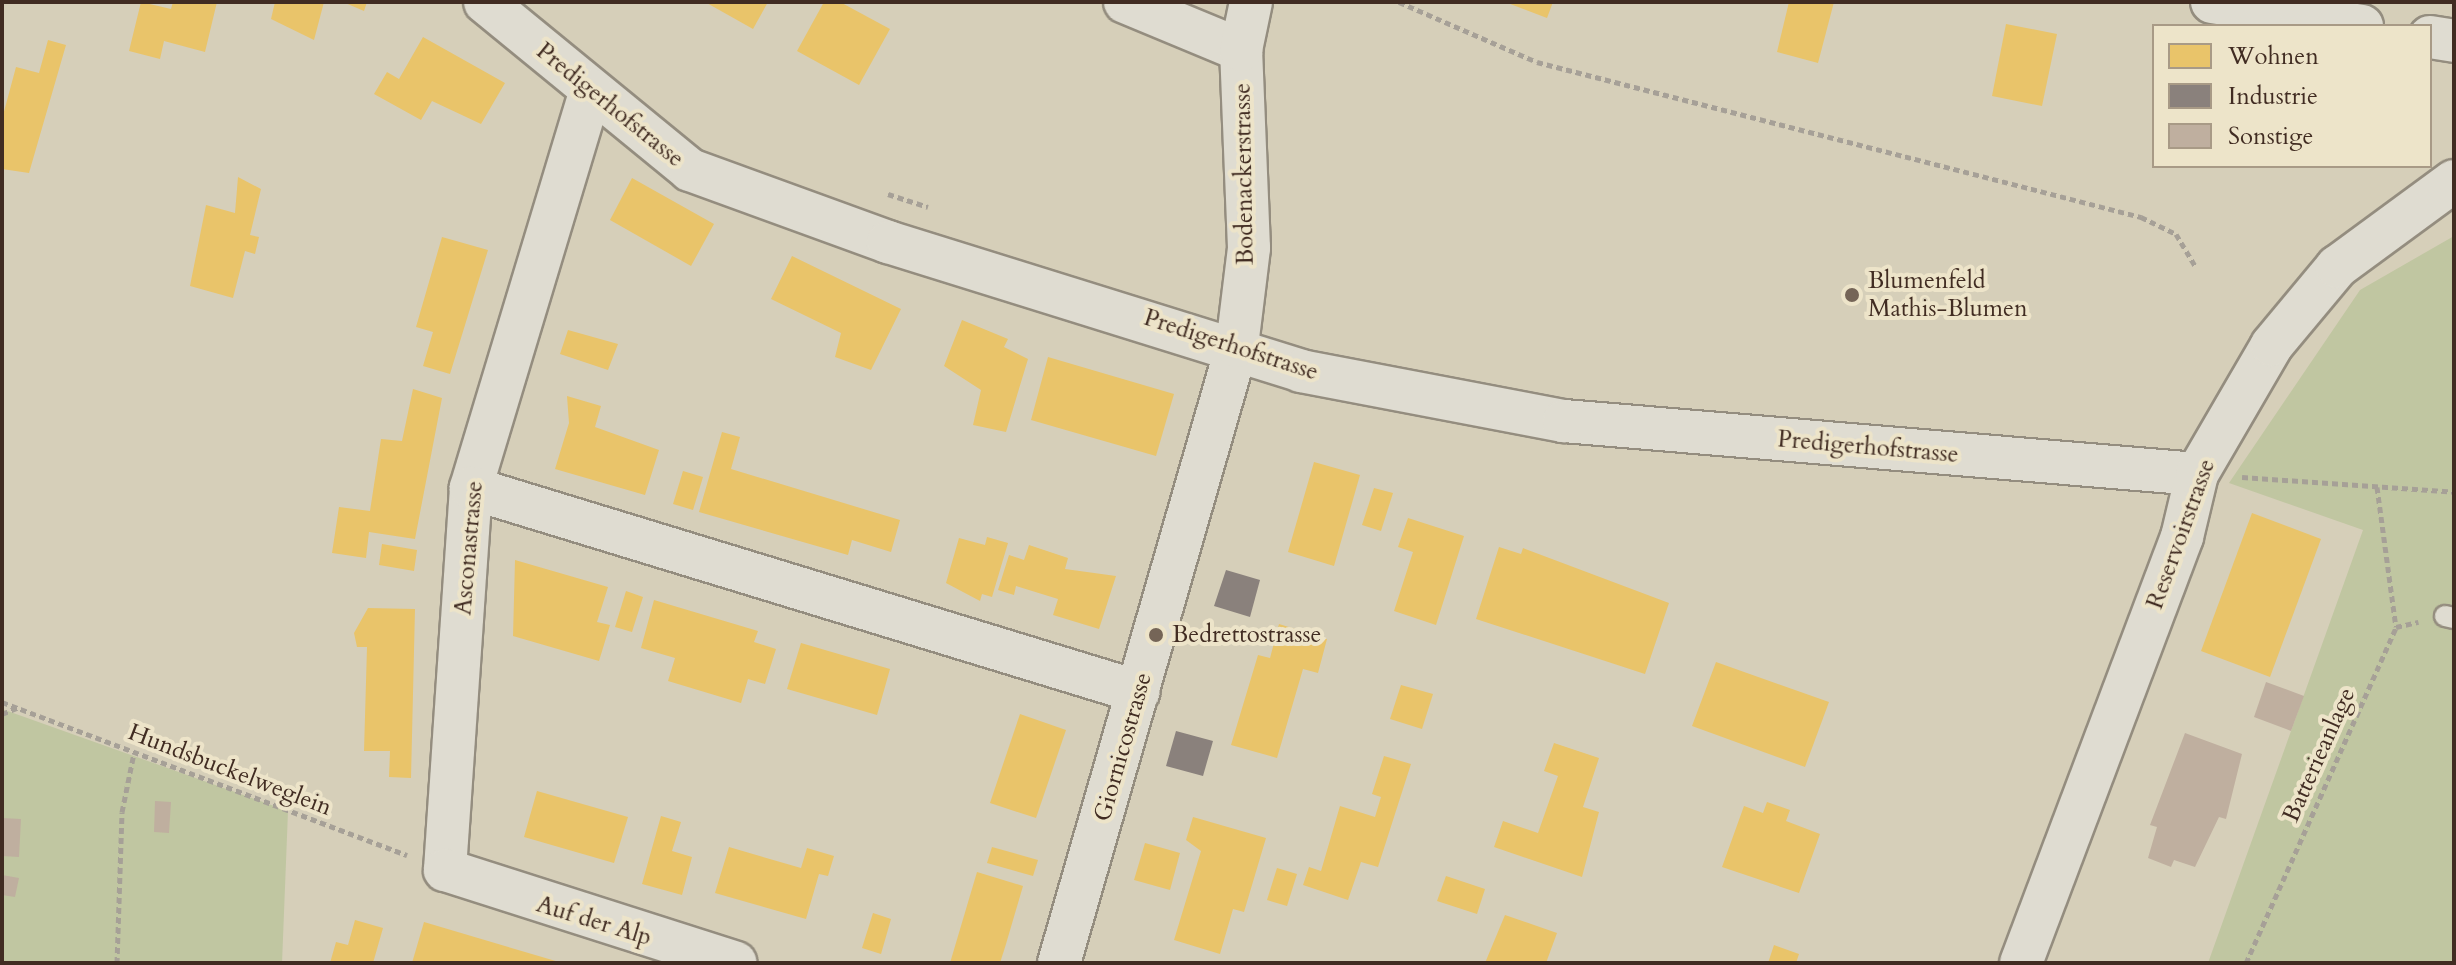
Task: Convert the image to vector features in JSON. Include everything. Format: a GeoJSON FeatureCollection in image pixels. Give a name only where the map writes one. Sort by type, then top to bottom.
{"type":"FeatureCollection","features":[{"type":"Feature","properties":{"kind":"street","name":"Predigerhofstrasse"},"geometry":{"type":"LineString","coordinates":[[485,2],[690,170],[888,242],[1237,346],[1301,371],[1564,421],[2197,474]]}},
{"type":"Feature","properties":{"kind":"street"},"geometry":{"type":"LineString","coordinates":[[1125,2],[1241,50]]}},
{"type":"Feature","properties":{"kind":"street","name":"Bodenackerstrasse"},"geometry":{"type":"LineString","coordinates":[[1237,346],[1249,248],[1241,50],[1251,2]]}},
{"type":"Feature","properties":{"kind":"street"},"geometry":{"type":"LineString","coordinates":[[2212,2],[2350,24]]}},
{"type":"Feature","properties":{"kind":"street"},"geometry":{"type":"LineString","coordinates":[[2432,37],[2454,41]]}},
{"type":"Feature","properties":{"kind":"street","name":"Asconastrasse"},"geometry":{"type":"LineString","coordinates":[[445,870],[471,488],[591,90]]}},
{"type":"Feature","properties":{"kind":"street","name":"Reservoirstrasse"},"geometry":{"type":"LineString","coordinates":[[2021,963],[2182,537],[2197,474],[2272,345],[2337,267],[2454,181]]}},
{"type":"Feature","properties":{"kind":"street","name":"Giornicostrasse"},"geometry":{"type":"LineString","coordinates":[[1059,963],[1237,346]]}},
{"type":"Feature","properties":{"kind":"street"},"geometry":{"type":"LineString","coordinates":[[471,488],[1139,692]]}},
{"type":"Feature","properties":{"kind":"street","name":"Auf der Alp"},"geometry":{"type":"LineString","coordinates":[[445,870],[736,963]]}},
{"type":"Feature","properties":{"kind":"path"},"geometry":{"type":"LineString","coordinates":[[1399,2],[1537,62],[2141,217],[2176,234],[2196,267]]}},
{"type":"Feature","properties":{"kind":"path"},"geometry":{"type":"LineString","coordinates":[[870,188],[944,212]]}},
{"type":"Feature","properties":{"kind":"path"},"geometry":{"type":"LineString","coordinates":[[2197,474],[2454,492]]}},
{"type":"Feature","properties":{"kind":"path"},"geometry":{"type":"LineString","coordinates":[[2377,487],[2396,627],[2449,617]]}},
{"type":"Feature","properties":{"kind":"path","name":"Batterieanlage"},"geometry":{"type":"LineString","coordinates":[[2246,963],[2396,627]]}},
{"type":"Feature","properties":{"kind":"path","name":"Hundsbuckelweglein"},"geometry":{"type":"LineString","coordinates":[[2,702],[22,706],[134,753],[445,870]]}},
{"type":"Feature","properties":{"kind":"path"},"geometry":{"type":"LineString","coordinates":[[2,714],[22,706]]}},
{"type":"Feature","properties":{"kind":"path"},"geometry":{"type":"LineString","coordinates":[[117,963],[122,812],[134,753]]}},
{"type":"Feature","properties":{"kind":"green space"},"geometry":{"type":"Polygon","coordinates":[[[2454,236],[2454,963],[2208,963],[2363,530],[2229,483],[2360,290],[2454,236]]]}},
{"type":"Feature","properties":{"kind":"green space"},"geometry":{"type":"Polygon","coordinates":[[[2,709],[288,811],[282,963],[2,963],[2,709]]]}},
{"type":"Feature","properties":{"kind":"building: Wohnen"},"geometry":{"type":"Polygon","coordinates":[[[141,2],[171,9],[173,2],[217,2],[205,52],[164,41],[160,59],[129,51],[141,2]]]}},
{"type":"Feature","properties":{"kind":"building: Wohnen"},"geometry":{"type":"Polygon","coordinates":[[[275,2],[324,2],[314,40],[271,19],[275,2]]]}},
{"type":"Feature","properties":{"kind":"building: Wohnen"},"geometry":{"type":"Polygon","coordinates":[[[343,2],[367,2],[364,11],[343,2]]]}},
{"type":"Feature","properties":{"kind":"building: Wohnen"},"geometry":{"type":"Polygon","coordinates":[[[705,2],[768,2],[753,29],[705,2]]]}},
{"type":"Feature","properties":{"kind":"building: Wohnen"},"geometry":{"type":"Polygon","coordinates":[[[824,2],[840,2],[890,29],[859,85],[797,51],[824,2]]]}},
{"type":"Feature","properties":{"kind":"building: Wohnen"},"geometry":{"type":"Polygon","coordinates":[[[1505,2],[1553,2],[1547,18],[1505,2]]]}},
{"type":"Feature","properties":{"kind":"building: Wohnen"},"geometry":{"type":"Polygon","coordinates":[[[1789,2],[1834,2],[1818,63],[1777,52],[1789,2]]]}},
{"type":"Feature","properties":{"kind":"building: Wohnen"},"geometry":{"type":"Polygon","coordinates":[[[2006,24],[2057,34],[2042,106],[1992,96],[2006,24]]]}},
{"type":"Feature","properties":{"kind":"building: Wohnen"},"geometry":{"type":"Polygon","coordinates":[[[423,37],[505,83],[481,124],[432,101],[421,120],[374,94],[387,72],[399,79],[423,37]]]}},
{"type":"Feature","properties":{"kind":"building: Wohnen"},"geometry":{"type":"Polygon","coordinates":[[[48,40],[66,45],[29,173],[2,169],[2,119],[16,67],[39,73],[48,40]]]}},
{"type":"Feature","properties":{"kind":"building: Wohnen"},"geometry":{"type":"Polygon","coordinates":[[[238,177],[261,189],[250,235],[259,237],[255,254],[245,251],[233,298],[190,286],[206,205],[235,213],[238,177]]]}},
{"type":"Feature","properties":{"kind":"building: Wohnen"},"geometry":{"type":"Polygon","coordinates":[[[632,178],[714,224],[691,266],[610,220],[632,178]]]}},
{"type":"Feature","properties":{"kind":"building: Wohnen"},"geometry":{"type":"Polygon","coordinates":[[[442,237],[488,250],[450,374],[423,366],[433,332],[416,327],[442,237]]]}},
{"type":"Feature","properties":{"kind":"building: Wohnen"},"geometry":{"type":"Polygon","coordinates":[[[792,256],[901,309],[871,370],[835,357],[841,333],[771,299],[792,256]]]}},
{"type":"Feature","properties":{"kind":"building: Wohnen"},"geometry":{"type":"Polygon","coordinates":[[[962,320],[1008,339],[1004,347],[1028,359],[1006,432],[973,425],[981,390],[944,366],[962,320]]]}},
{"type":"Feature","properties":{"kind":"building: Wohnen"},"geometry":{"type":"Polygon","coordinates":[[[568,330],[618,344],[608,370],[560,354],[568,330]]]}},
{"type":"Feature","properties":{"kind":"building: Wohnen"},"geometry":{"type":"Polygon","coordinates":[[[1048,357],[1174,394],[1156,456],[1031,420],[1048,357]]]}},
{"type":"Feature","properties":{"kind":"building: Wohnen"},"geometry":{"type":"Polygon","coordinates":[[[413,389],[442,398],[415,539],[369,532],[366,558],[332,553],[339,507],[370,511],[381,439],[402,441],[413,389]]]}},
{"type":"Feature","properties":{"kind":"building: Wohnen"},"geometry":{"type":"Polygon","coordinates":[[[567,396],[601,406],[595,427],[659,450],[645,495],[555,469],[569,423],[567,396]]]}},
{"type":"Feature","properties":{"kind":"building: Wohnen"},"geometry":{"type":"Polygon","coordinates":[[[722,432],[740,437],[731,469],[900,520],[891,552],[852,540],[848,555],[699,512],[722,432]]]}},
{"type":"Feature","properties":{"kind":"building: Wohnen"},"geometry":{"type":"Polygon","coordinates":[[[1314,462],[1360,475],[1334,566],[1288,552],[1314,462]]]}},
{"type":"Feature","properties":{"kind":"building: Wohnen"},"geometry":{"type":"Polygon","coordinates":[[[683,471],[703,477],[693,510],[673,504],[683,471]]]}},
{"type":"Feature","properties":{"kind":"building: Wohnen"},"geometry":{"type":"Polygon","coordinates":[[[1374,488],[1393,493],[1381,531],[1362,525],[1374,488]]]}},
{"type":"Feature","properties":{"kind":"building: Wohnen"},"geometry":{"type":"Polygon","coordinates":[[[2252,513],[2321,539],[2270,677],[2201,651],[2252,513]]]}},
{"type":"Feature","properties":{"kind":"building: Wohnen"},"geometry":{"type":"Polygon","coordinates":[[[1408,518],[1464,536],[1436,625],[1394,611],[1413,552],[1398,547],[1408,518]]]}},
{"type":"Feature","properties":{"kind":"building: Wohnen"},"geometry":{"type":"Polygon","coordinates":[[[987,537],[1008,543],[992,597],[982,594],[980,601],[946,583],[959,538],[985,545],[987,537]]]}},
{"type":"Feature","properties":{"kind":"building: Wohnen"},"geometry":{"type":"Polygon","coordinates":[[[382,544],[417,550],[414,571],[379,565],[382,544]]]}},
{"type":"Feature","properties":{"kind":"building: Wohnen"},"geometry":{"type":"Polygon","coordinates":[[[1029,545],[1068,558],[1065,569],[1116,576],[1099,629],[1053,615],[1058,599],[1016,586],[1014,595],[998,590],[1009,555],[1024,560],[1029,545]]]}},
{"type":"Feature","properties":{"kind":"building: Wohnen"},"geometry":{"type":"Polygon","coordinates":[[[1499,547],[1521,554],[1523,548],[1669,603],[1645,674],[1476,619],[1499,547]]]}},
{"type":"Feature","properties":{"kind":"building: Wohnen"},"geometry":{"type":"Polygon","coordinates":[[[515,560],[608,587],[597,622],[610,625],[599,661],[513,636],[515,560]]]}},
{"type":"Feature","properties":{"kind":"building: Wohnen"},"geometry":{"type":"Polygon","coordinates":[[[626,591],[643,597],[632,632],[615,627],[626,591]]]}},
{"type":"Feature","properties":{"kind":"building: Wohnen"},"geometry":{"type":"Polygon","coordinates":[[[654,600],[758,631],[754,642],[776,649],[765,684],[748,679],[741,703],[668,681],[675,658],[641,648],[654,600]]]}},
{"type":"Feature","properties":{"kind":"building: Wohnen"},"geometry":{"type":"Polygon","coordinates":[[[368,608],[415,609],[411,778],[389,777],[390,751],[364,751],[367,647],[357,647],[354,633],[368,608]]]}},
{"type":"Feature","properties":{"kind":"building: Wohnen"},"geometry":{"type":"Polygon","coordinates":[[[1279,624],[1327,639],[1318,673],[1303,669],[1277,758],[1231,745],[1258,655],[1270,658],[1279,624]]]}},
{"type":"Feature","properties":{"kind":"building: Wohnen"},"geometry":{"type":"Polygon","coordinates":[[[801,643],[890,669],[877,715],[787,689],[801,643]]]}},
{"type":"Feature","properties":{"kind":"building: Wohnen"},"geometry":{"type":"Polygon","coordinates":[[[1716,662],[1829,702],[1805,767],[1692,726],[1716,662]]]}},
{"type":"Feature","properties":{"kind":"building: Wohnen"},"geometry":{"type":"Polygon","coordinates":[[[1401,685],[1433,694],[1422,729],[1390,719],[1401,685]]]}},
{"type":"Feature","properties":{"kind":"building: Wohnen"},"geometry":{"type":"Polygon","coordinates":[[[1020,714],[1066,730],[1036,818],[990,803],[1020,714]]]}},
{"type":"Feature","properties":{"kind":"building: Wohnen"},"geometry":{"type":"Polygon","coordinates":[[[1554,743],[1599,758],[1583,807],[1599,812],[1582,877],[1494,847],[1503,821],[1538,833],[1558,776],[1544,771],[1554,743]]]}},
{"type":"Feature","properties":{"kind":"building: Wohnen"},"geometry":{"type":"Polygon","coordinates":[[[1384,756],[1411,764],[1378,867],[1361,862],[1348,900],[1303,885],[1309,867],[1321,871],[1340,806],[1375,817],[1381,797],[1372,794],[1384,756]]]}},
{"type":"Feature","properties":{"kind":"building: Wohnen"},"geometry":{"type":"Polygon","coordinates":[[[537,791],[628,817],[614,863],[524,837],[537,791]]]}},
{"type":"Feature","properties":{"kind":"building: Wohnen"},"geometry":{"type":"Polygon","coordinates":[[[1767,802],[1790,810],[1786,821],[1820,834],[1799,893],[1722,867],[1744,806],[1763,813],[1767,802]]]}},
{"type":"Feature","properties":{"kind":"building: Wohnen"},"geometry":{"type":"Polygon","coordinates":[[[661,816],[681,822],[672,851],[692,857],[682,895],[642,884],[661,816]]]}},
{"type":"Feature","properties":{"kind":"building: Wohnen"},"geometry":{"type":"Polygon","coordinates":[[[1193,817],[1266,838],[1244,912],[1233,909],[1220,954],[1174,940],[1201,851],[1186,840],[1193,817]]]}},
{"type":"Feature","properties":{"kind":"building: Wohnen"},"geometry":{"type":"Polygon","coordinates":[[[1145,843],[1180,853],[1170,890],[1134,880],[1145,843]]]}},
{"type":"Feature","properties":{"kind":"building: Wohnen"},"geometry":{"type":"Polygon","coordinates":[[[729,847],[801,868],[807,848],[834,856],[828,876],[819,874],[806,919],[715,893],[729,847]]]}},
{"type":"Feature","properties":{"kind":"building: Wohnen"},"geometry":{"type":"Polygon","coordinates":[[[992,847],[1038,860],[1033,876],[987,863],[992,847]]]}},
{"type":"Feature","properties":{"kind":"building: Wohnen"},"geometry":{"type":"Polygon","coordinates":[[[1277,868],[1297,874],[1287,906],[1267,900],[1277,868]]]}},
{"type":"Feature","properties":{"kind":"building: Wohnen"},"geometry":{"type":"Polygon","coordinates":[[[977,872],[1023,886],[1006,944],[1000,963],[950,963],[977,872]]]}},
{"type":"Feature","properties":{"kind":"building: Wohnen"},"geometry":{"type":"Polygon","coordinates":[[[1446,876],[1485,889],[1477,914],[1437,901],[1446,876]]]}},
{"type":"Feature","properties":{"kind":"building: Wohnen"},"geometry":{"type":"Polygon","coordinates":[[[873,913],[891,919],[881,954],[862,948],[873,913]]]}},
{"type":"Feature","properties":{"kind":"building: Wohnen"},"geometry":{"type":"Polygon","coordinates":[[[1505,915],[1557,933],[1546,963],[1485,963],[1505,915]]]}},
{"type":"Feature","properties":{"kind":"building: Wohnen"},"geometry":{"type":"Polygon","coordinates":[[[355,920],[383,928],[373,963],[330,963],[336,942],[348,945],[355,920]]]}},
{"type":"Feature","properties":{"kind":"building: Wohnen"},"geometry":{"type":"Polygon","coordinates":[[[424,922],[559,962],[559,963],[412,963],[424,922]]]}},
{"type":"Feature","properties":{"kind":"building: Wohnen"},"geometry":{"type":"Polygon","coordinates":[[[1774,945],[1799,954],[1796,963],[1768,963],[1774,945]]]}},
{"type":"Feature","properties":{"kind":"building: Industrie"},"geometry":{"type":"Polygon","coordinates":[[[1226,570],[1260,580],[1250,617],[1214,606],[1226,570]]]}},
{"type":"Feature","properties":{"kind":"building: Industrie"},"geometry":{"type":"Polygon","coordinates":[[[1176,731],[1213,741],[1203,776],[1166,766],[1176,731]]]}},
{"type":"Feature","properties":{"kind":"building: Sonstige"},"geometry":{"type":"Polygon","coordinates":[[[2266,682],[2304,696],[2291,731],[2254,717],[2266,682]]]}},
{"type":"Feature","properties":{"kind":"building: Sonstige"},"geometry":{"type":"Polygon","coordinates":[[[2185,733],[2242,754],[2226,819],[2219,817],[2195,867],[2174,860],[2171,867],[2148,858],[2157,827],[2150,825],[2185,733]]]}},
{"type":"Feature","properties":{"kind":"building: Sonstige"},"geometry":{"type":"Polygon","coordinates":[[[155,801],[171,802],[169,833],[154,832],[155,801]]]}},
{"type":"Feature","properties":{"kind":"building: Sonstige"},"geometry":{"type":"Polygon","coordinates":[[[2,818],[21,819],[19,857],[2,856],[2,818]]]}},
{"type":"Feature","properties":{"kind":"building: Sonstige"},"geometry":{"type":"Polygon","coordinates":[[[2,875],[19,878],[15,897],[2,895],[2,875]]]}},
{"type":"Feature","properties":{"kind":"place","name":"Blumenfeld Mathis-Blumen"},"geometry":{"type":"Point","coordinates":[1852,295]}},
{"type":"Feature","properties":{"kind":"place","name":"Bedrettostrasse"},"geometry":{"type":"Point","coordinates":[1156,635]}}]}
